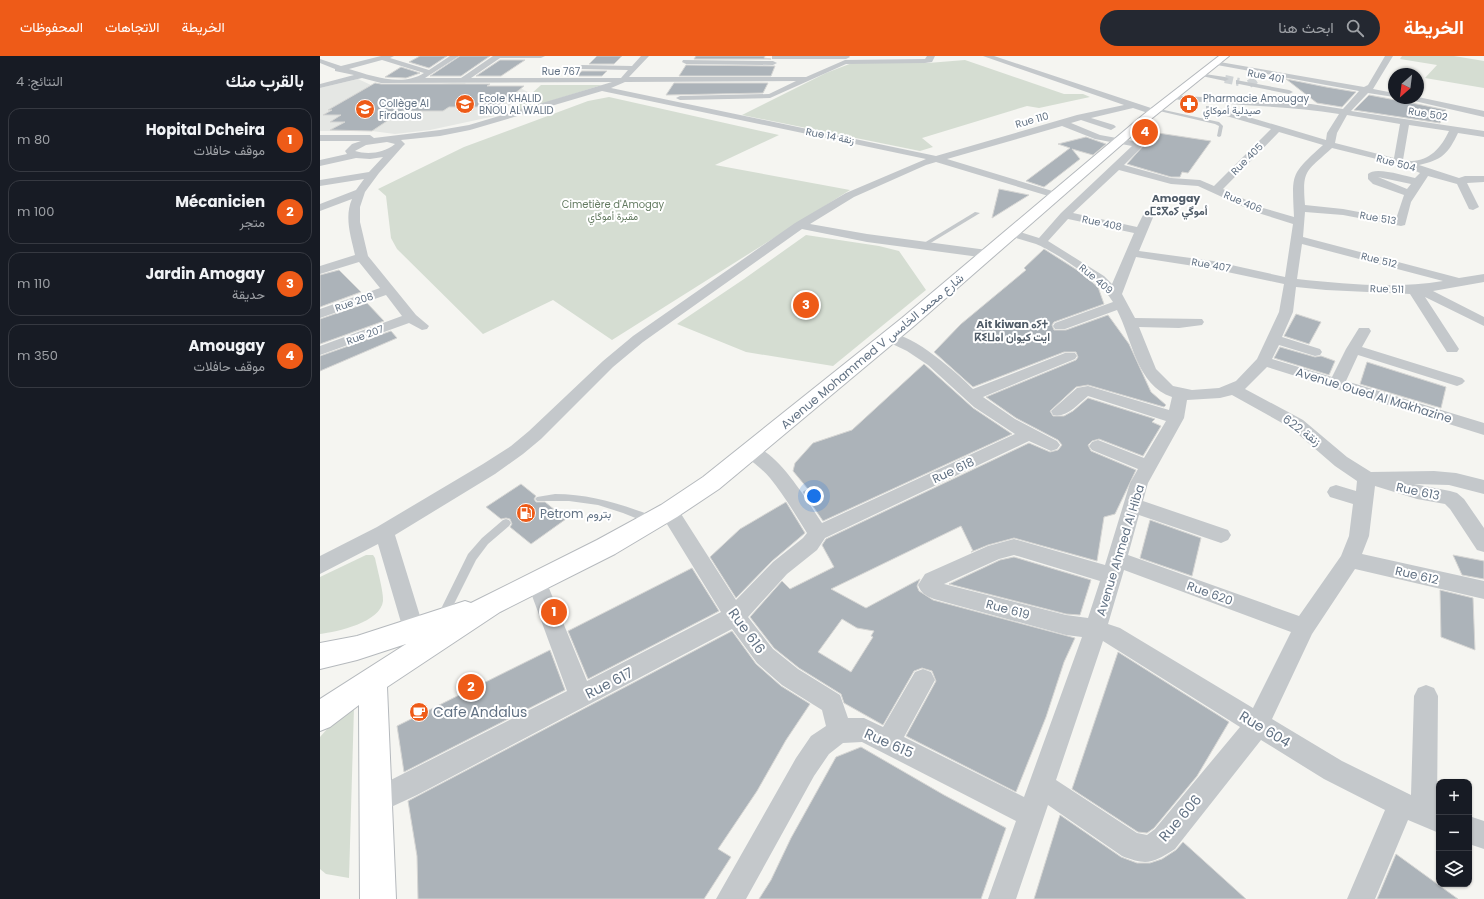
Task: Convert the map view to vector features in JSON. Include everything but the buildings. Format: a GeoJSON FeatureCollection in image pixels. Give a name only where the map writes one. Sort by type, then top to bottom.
{"type":"FeatureCollection","features":[{"type":"Feature","properties":{"kind":"main road","name":"Avenue Mohammed V شارع محمد الخامس"},"geometry":{"type":"LineString","coordinates":[[320,717],[373,680],[491,604],[599,551],[661,516],[752,451],[890,337],[987,254],[1010,232],[1055,195],[1116,134],[1155,111],[1221,59]]}},
{"type":"Feature","properties":{"kind":"main road","name":"Avenue Mohammed V شارع محمد الخامس"},"geometry":{"type":"LineString","coordinates":[[320,656],[357,648],[491,604]]}},
{"type":"Feature","properties":{"kind":"main road"},"geometry":{"type":"LineString","coordinates":[[373,680],[378,899]]}},
{"type":"Feature","properties":{"kind":"street"},"geometry":{"type":"LineString","coordinates":[[327,71],[390,56]]}},
{"type":"Feature","properties":{"kind":"street"},"geometry":{"type":"LineString","coordinates":[[416,81],[455,56]]}},
{"type":"Feature","properties":{"kind":"street"},"geometry":{"type":"LineString","coordinates":[[462,81],[498,56],[541,56]]}},
{"type":"Feature","properties":{"kind":"street"},"geometry":{"type":"LineString","coordinates":[[510,81],[541,56]]}},
{"type":"Feature","properties":{"kind":"street"},"geometry":{"type":"LineString","coordinates":[[320,138],[342,144],[352,152],[366,156],[380,154],[440,133],[507,117],[602,89],[622,81],[645,56]]}},
{"type":"Feature","properties":{"kind":"street"},"geometry":{"type":"LineString","coordinates":[[681,70],[728,70],[774,63],[846,58],[887,58],[925,61],[929,60],[931,56]]}},
{"type":"Feature","properties":{"kind":"street"},"geometry":{"type":"LineString","coordinates":[[987,56],[1155,111]]}},
{"type":"Feature","properties":{"kind":"street"},"geometry":{"type":"LineString","coordinates":[[1180,394],[1192,395],[1220,393],[1233,389],[1242,384],[1264,361],[1286,312],[1299,222],[1300,208],[1298,182],[1303,169],[1330,144],[1332,133],[1344,112],[1377,77],[1389,56]]}},
{"type":"Feature","properties":{"kind":"street"},"geometry":{"type":"LineString","coordinates":[[320,60],[332,57]]}},
{"type":"Feature","properties":{"kind":"street"},"geometry":{"type":"LineString","coordinates":[[382,58],[429,72]]}},
{"type":"Feature","properties":{"kind":"street"},"geometry":{"type":"LineString","coordinates":[[679,98],[770,96],[831,67],[846,58]]}},
{"type":"Feature","properties":{"kind":"street"},"geometry":{"type":"LineString","coordinates":[[1011,64],[1027,58]]}},
{"type":"Feature","properties":{"kind":"street"},"geometry":{"type":"LineString","coordinates":[[674,80],[689,59],[734,59],[774,63]]}},
{"type":"Feature","properties":{"kind":"street"},"geometry":{"type":"LineString","coordinates":[[723,80],[734,59]]}},
{"type":"Feature","properties":{"kind":"street"},"geometry":{"type":"LineString","coordinates":[[1221,59],[1312,80],[1388,94]]}},
{"type":"Feature","properties":{"kind":"street","name":"Rue 767"},"geometry":{"type":"LineString","coordinates":[[320,60],[376,80],[622,81],[806,79]]}},
{"type":"Feature","properties":{"kind":"street"},"geometry":{"type":"LineString","coordinates":[[566,80],[590,60]]}},
{"type":"Feature","properties":{"kind":"street"},"geometry":{"type":"LineString","coordinates":[[406,65],[420,62]]}},
{"type":"Feature","properties":{"kind":"street"},"geometry":{"type":"LineString","coordinates":[[766,80],[774,63]]}},
{"type":"Feature","properties":{"kind":"street"},"geometry":{"type":"LineString","coordinates":[[816,67],[831,67]]}},
{"type":"Feature","properties":{"kind":"street"},"geometry":{"type":"LineString","coordinates":[[582,68],[634,68]]}},
{"type":"Feature","properties":{"kind":"street"},"geometry":{"type":"LineString","coordinates":[[320,86],[362,76]]}},
{"type":"Feature","properties":{"kind":"street"},"geometry":{"type":"LineString","coordinates":[[1201,76],[1225,79]]}},
{"type":"Feature","properties":{"kind":"street"},"geometry":{"type":"LineString","coordinates":[[770,96],[777,80]]}},
{"type":"Feature","properties":{"kind":"street","name":"Rue 401"},"geometry":{"type":"LineString","coordinates":[[1292,105],[1287,96],[1294,89],[1312,80]]}},
{"type":"Feature","properties":{"kind":"street","name":"Rue 401"},"geometry":{"type":"LineString","coordinates":[[1239,82],[1294,89]]}},
{"type":"Feature","properties":{"kind":"street","name":"Rue 14 زنقة"},"geometry":{"type":"LineString","coordinates":[[602,89],[936,158],[1055,195]]}},
{"type":"Feature","properties":{"kind":"street"},"geometry":{"type":"LineString","coordinates":[[1173,97],[1268,114]]}},
{"type":"Feature","properties":{"kind":"street"},"geometry":{"type":"LineString","coordinates":[[1196,100],[1222,112],[1268,114]]}},
{"type":"Feature","properties":{"kind":"street"},"geometry":{"type":"LineString","coordinates":[[1405,122],[1403,163],[1439,157],[1459,130],[1457,126],[1414,111],[1425,101],[1484,114]]}},
{"type":"Feature","properties":{"kind":"street","name":"Rue 110"},"geometry":{"type":"LineString","coordinates":[[320,566],[384,532],[490,469],[535,435],[608,364],[638,339],[799,225],[850,195],[898,172],[936,158],[1080,117],[1134,105]]}},
{"type":"Feature","properties":{"kind":"street","name":"Rue 502"},"geometry":{"type":"LineString","coordinates":[[1268,114],[1292,105],[1313,111],[1344,112],[1484,134]]}},
{"type":"Feature","properties":{"kind":"street"},"geometry":{"type":"LineString","coordinates":[[1090,115],[1122,119],[1110,110]]}},
{"type":"Feature","properties":{"kind":"street","name":"Rue 504"},"geometry":{"type":"LineString","coordinates":[[1268,114],[1278,128],[1374,157],[1403,163],[1426,172],[1461,182]]}},
{"type":"Feature","properties":{"kind":"street"},"geometry":{"type":"LineString","coordinates":[[1041,242],[1065,215],[1138,146],[1080,117]]}},
{"type":"Feature","properties":{"kind":"street"},"geometry":{"type":"LineString","coordinates":[[1063,123],[1098,137],[1116,134]]}},
{"type":"Feature","properties":{"kind":"street","name":"Rue 405"},"geometry":{"type":"LineString","coordinates":[[1216,190],[1278,128]]}},
{"type":"Feature","properties":{"kind":"street"},"geometry":{"type":"LineString","coordinates":[[320,162],[352,152],[363,143],[440,133]]}},
{"type":"Feature","properties":{"kind":"street"},"geometry":{"type":"LineString","coordinates":[[320,138],[385,139],[399,141],[398,147],[374,173],[360,192],[354,207],[354,222],[362,258],[388,290]]}},
{"type":"Feature","properties":{"kind":"street"},"geometry":{"type":"LineString","coordinates":[[366,156],[374,173]]}},
{"type":"Feature","properties":{"kind":"street","name":"Rue 406"},"geometry":{"type":"LineString","coordinates":[[1117,166],[1171,181],[1200,183],[1259,210],[1299,222]]}},
{"type":"Feature","properties":{"kind":"street","name":"Rue 513"},"geometry":{"type":"LineString","coordinates":[[1300,208],[1343,212],[1400,224],[1402,211],[1410,194],[1417,182],[1426,172]]}},
{"type":"Feature","properties":{"kind":"street"},"geometry":{"type":"LineString","coordinates":[[320,183],[374,173]]}},
{"type":"Feature","properties":{"kind":"street"},"geometry":{"type":"LineString","coordinates":[[1410,194],[1377,182],[1373,179],[1373,174],[1386,174],[1417,182]]}},
{"type":"Feature","properties":{"kind":"street"},"geometry":{"type":"LineString","coordinates":[[1473,207],[1461,182],[1465,178],[1484,179]]}},
{"type":"Feature","properties":{"kind":"street"},"geometry":{"type":"LineString","coordinates":[[320,208],[360,192]]}},
{"type":"Feature","properties":{"kind":"street","name":"Rue 408"},"geometry":{"type":"LineString","coordinates":[[1065,215],[1140,231]]}},
{"type":"Feature","properties":{"kind":"street","name":"Rue 408"},"geometry":{"type":"LineString","coordinates":[[1118,299],[1131,253],[1148,215]]}},
{"type":"Feature","properties":{"kind":"street"},"geometry":{"type":"LineString","coordinates":[[799,225],[867,238],[987,254]]}},
{"type":"Feature","properties":{"kind":"street","name":"Rue 409"},"geometry":{"type":"LineString","coordinates":[[1010,232],[1041,242],[1073,260],[1099,279],[1118,299],[1130,322],[1149,370],[1157,381],[1167,390],[1180,394]]}},
{"type":"Feature","properties":{"kind":"street","name":"Rue 512"},"geometry":{"type":"LineString","coordinates":[[1296,239],[1461,282]]}},
{"type":"Feature","properties":{"kind":"street","name":"Rue 407"},"geometry":{"type":"LineString","coordinates":[[1131,253],[1213,265],[1290,282]]}},
{"type":"Feature","properties":{"kind":"street"},"geometry":{"type":"LineString","coordinates":[[320,270],[362,258]]}},
{"type":"Feature","properties":{"kind":"street","name":"Rue 511"},"geometry":{"type":"LineString","coordinates":[[1290,282],[1326,286],[1417,289],[1484,278]]}},
{"type":"Feature","properties":{"kind":"street"},"geometry":{"type":"LineString","coordinates":[[1417,289],[1484,322]]}},
{"type":"Feature","properties":{"kind":"street"},"geometry":{"type":"LineString","coordinates":[[1417,289],[1452,349]]}},
{"type":"Feature","properties":{"kind":"street","name":"Rue 208"},"geometry":{"type":"LineString","coordinates":[[320,314],[388,290]]}},
{"type":"Feature","properties":{"kind":"street","name":"Rue 207"},"geometry":{"type":"LineString","coordinates":[[320,351],[417,322],[388,290]]}},
{"type":"Feature","properties":{"kind":"street"},"geometry":{"type":"LineString","coordinates":[[1060,326],[1118,299]]}},
{"type":"Feature","properties":{"kind":"street"},"geometry":{"type":"LineString","coordinates":[[1130,322],[1179,324],[1186,322],[1197,322]]}},
{"type":"Feature","properties":{"kind":"street"},"geometry":{"type":"LineString","coordinates":[[1337,384],[1353,349],[1364,331]]}},
{"type":"Feature","properties":{"kind":"street"},"geometry":{"type":"LineString","coordinates":[[890,337],[930,359],[971,396],[1029,434],[1051,445]]}},
{"type":"Feature","properties":{"kind":"street"},"geometry":{"type":"LineString","coordinates":[[1275,339],[1315,352]]}},
{"type":"Feature","properties":{"kind":"street"},"geometry":{"type":"LineString","coordinates":[[1353,349],[1457,381]]}},
{"type":"Feature","properties":{"kind":"street"},"geometry":{"type":"LineString","coordinates":[[971,396],[1070,356]]}},
{"type":"Feature","properties":{"kind":"street","name":"Avenue Oued Al Makhazine"},"geometry":{"type":"LineString","coordinates":[[1264,361],[1484,429]]}},
{"type":"Feature","properties":{"kind":"street","name":"زنقة 622"},"geometry":{"type":"LineString","coordinates":[[1233,389],[1269,407],[1296,423],[1351,469],[1372,479]]}},
{"type":"Feature","properties":{"kind":"street"},"geometry":{"type":"LineString","coordinates":[[1059,410],[1083,392],[1088,391],[1176,418]]}},
{"type":"Feature","properties":{"kind":"street","name":"Avenue Ahmed Al Hiba"},"geometry":{"type":"LineString","coordinates":[[1002,899],[1096,629],[1139,483],[1147,466],[1165,440],[1176,418],[1180,394]]}},
{"type":"Feature","properties":{"kind":"street","name":"Rue 618"},"geometry":{"type":"LineString","coordinates":[[818,533],[1029,434]]}},
{"type":"Feature","properties":{"kind":"street"},"geometry":{"type":"LineString","coordinates":[[1098,446],[1147,466]]}},
{"type":"Feature","properties":{"kind":"street"},"geometry":{"type":"LineString","coordinates":[[752,451],[766,462],[780,479],[818,533]]}},
{"type":"Feature","properties":{"kind":"street"},"geometry":{"type":"LineString","coordinates":[[1257,725],[1304,627],[1350,560],[1359,536],[1363,500],[1372,479],[1428,477],[1452,479],[1484,487]]}},
{"type":"Feature","properties":{"kind":"street","name":"Rue 613"},"geometry":{"type":"LineString","coordinates":[[1372,479],[1416,492],[1450,498],[1457,504],[1484,544]]}},
{"type":"Feature","properties":{"kind":"street"},"geometry":{"type":"LineString","coordinates":[[1336,492],[1363,500]]}},
{"type":"Feature","properties":{"kind":"street"},"geometry":{"type":"LineString","coordinates":[[1132,505],[1221,535]]}},
{"type":"Feature","properties":{"kind":"street","name":"Rue 616"},"geometry":{"type":"LineString","coordinates":[[661,516],[765,656],[775,666],[832,703],[839,731]]}},
{"type":"Feature","properties":{"kind":"street"},"geometry":{"type":"LineString","coordinates":[[384,532],[412,629]]}},
{"type":"Feature","properties":{"kind":"street","name":"Rue 617"},"geometry":{"type":"LineString","coordinates":[[376,801],[415,783],[582,697],[735,616],[780,568],[810,544],[818,533]]}},
{"type":"Feature","properties":{"kind":"street","name":"Rue 619"},"geometry":{"type":"LineString","coordinates":[[1096,629],[1066,624],[934,590],[928,585],[932,580],[995,552],[1014,547],[1114,568]]}},
{"type":"Feature","properties":{"kind":"street","name":"Rue 612"},"geometry":{"type":"LineString","coordinates":[[1350,560],[1484,590]]}},
{"type":"Feature","properties":{"kind":"street","name":"Rue 620"},"geometry":{"type":"LineString","coordinates":[[1114,568],[1304,627]]}},
{"type":"Feature","properties":{"kind":"street"},"geometry":{"type":"LineString","coordinates":[[537,582],[582,697]]}},
{"type":"Feature","properties":{"kind":"street","name":"Rue 604"},"geometry":{"type":"LineString","coordinates":[[1096,629],[1126,642],[1257,725],[1333,770],[1421,813]]}},
{"type":"Feature","properties":{"kind":"street"},"geometry":{"type":"LineString","coordinates":[[889,741],[923,680]]}},
{"type":"Feature","properties":{"kind":"street"},"geometry":{"type":"LineString","coordinates":[[1362,899],[1421,813],[1426,696]]}},
{"type":"Feature","properties":{"kind":"street","name":"Rue 606"},"geometry":{"type":"LineString","coordinates":[[1042,786],[1132,846],[1150,849],[1165,839],[1257,725]]}},
{"type":"Feature","properties":{"kind":"street","name":"Rue 615"},"geometry":{"type":"LineString","coordinates":[[839,731],[864,730],[889,741],[1032,815]]}},
{"type":"Feature","properties":{"kind":"street"},"geometry":{"type":"LineString","coordinates":[[730,899],[805,767],[820,745],[839,731]]}},
{"type":"Feature","properties":{"kind":"street"},"geometry":{"type":"LineString","coordinates":[[1472,831],[1484,836]]}},
{"type":"Feature","properties":{"kind":"lane"},"geometry":{"type":"LineString","coordinates":[[1155,111],[1217,123],[1221,126],[1219,136]]}},
{"type":"Feature","properties":{"kind":"lane"},"geometry":{"type":"LineString","coordinates":[[922,246],[977,213]]}},
{"type":"Feature","properties":{"kind":"lane"},"geometry":{"type":"LineString","coordinates":[[540,499],[556,497],[591,501],[661,516]]}},
{"type":"Feature","properties":{"kind":"lane"},"geometry":{"type":"LineString","coordinates":[[441,620],[472,557],[485,541],[506,523]]}},
{"type":"Feature","properties":{"kind":"shaded area"},"geometry":{"type":"Polygon","coordinates":[[[358,79],[371,85],[419,86],[465,83],[468,87],[518,87],[528,92],[495,116],[430,130],[395,134],[372,131],[320,131],[320,88],[358,79]]]}},
{"type":"Feature","properties":{"kind":"green space"},"geometry":{"type":"Polygon","coordinates":[[[1402,56],[1454,56],[1484,61],[1484,88],[1425,78],[1437,65],[1400,59],[1402,56]]]}},
{"type":"Feature","properties":{"kind":"green space"},"geometry":{"type":"Polygon","coordinates":[[[965,60],[1064,94],[1083,94],[1090,97],[1039,108],[1027,106],[922,138],[933,147],[920,151],[742,115],[826,73],[852,63],[928,63],[965,60]]]}},
{"type":"Feature","properties":{"kind":"green space"},"geometry":{"type":"Polygon","coordinates":[[[541,85],[602,85],[509,114],[541,85]]]}},
{"type":"Feature","properties":{"kind":"green space","name":"Cimetière d'Amogay مقبرة أموگاي"},"geometry":{"type":"Polygon","coordinates":[[[609,97],[779,135],[715,165],[850,190],[612,340],[553,300],[483,334],[397,249],[391,238],[386,196],[378,189],[464,147],[588,101],[609,97]]]}},
{"type":"Feature","properties":{"kind":"green space"},"geometry":{"type":"Polygon","coordinates":[[[806,235],[879,246],[899,251],[926,290],[833,366],[746,352],[677,324],[744,279],[806,235]]]}},
{"type":"Feature","properties":{"kind":"green space"},"geometry":{"type":"Polygon","coordinates":[[[366,555],[373,555],[375,558],[383,597],[380,608],[375,615],[357,625],[320,634],[320,577],[366,555]]]}},
{"type":"Feature","properties":{"kind":"green space"},"geometry":{"type":"Polygon","coordinates":[[[354,707],[349,878],[326,874],[320,869],[320,737],[328,728],[354,707]]]}},
{"type":"Feature","properties":{"kind":"tunnel"},"geometry":{"type":"LineString","coordinates":[[1249,84],[1268,72]]}},
{"type":"Feature","properties":{"kind":"tunnel"},"geometry":{"type":"LineString","coordinates":[[1225,79],[1239,82]]}},
{"type":"Feature","properties":{"kind":"place","name":"Ecole KHALID BNOU AL WALID"},"geometry":{"type":"Point","coordinates":[465,104]}},
{"type":"Feature","properties":{"kind":"place","name":"Pharmacie Amougay صيدلية أموكاي"},"geometry":{"type":"Point","coordinates":[1189,104]}},
{"type":"Feature","properties":{"kind":"place","name":"Collège Al Firdaous"},"geometry":{"type":"Point","coordinates":[365,109]}},
{"type":"Feature","properties":{"kind":"place","name":"Amougay"},"geometry":{"type":"Point","coordinates":[1145,132]}},
{"type":"Feature","properties":{"kind":"place","name":"Jardin Amogay"},"geometry":{"type":"Point","coordinates":[806,305]}},
{"type":"Feature","properties":{"kind":"place","name":"Petrom بتروم"},"geometry":{"type":"Point","coordinates":[526,513]}},
{"type":"Feature","properties":{"kind":"place","name":"Hopital Dcheira"},"geometry":{"type":"Point","coordinates":[554,612]}},
{"type":"Feature","properties":{"kind":"place","name":"Mécanicien"},"geometry":{"type":"Point","coordinates":[471,687]}},
{"type":"Feature","properties":{"kind":"place","name":"Cafe Andalus"},"geometry":{"type":"Point","coordinates":[419,712]}},
{"type":"Feature","properties":{"kind":"district","name":"Amogay ⴰⵎⵓⴳⴰⵢ أموگي"},"geometry":{"type":"Point","coordinates":[1176,204]}},
{"type":"Feature","properties":{"kind":"district","name":"Ait kiwan ⴰⵢⵜ ⴽⵉⵡⴰⵏ ايت كيوان"},"geometry":{"type":"Point","coordinates":[1012,330]}}]}
